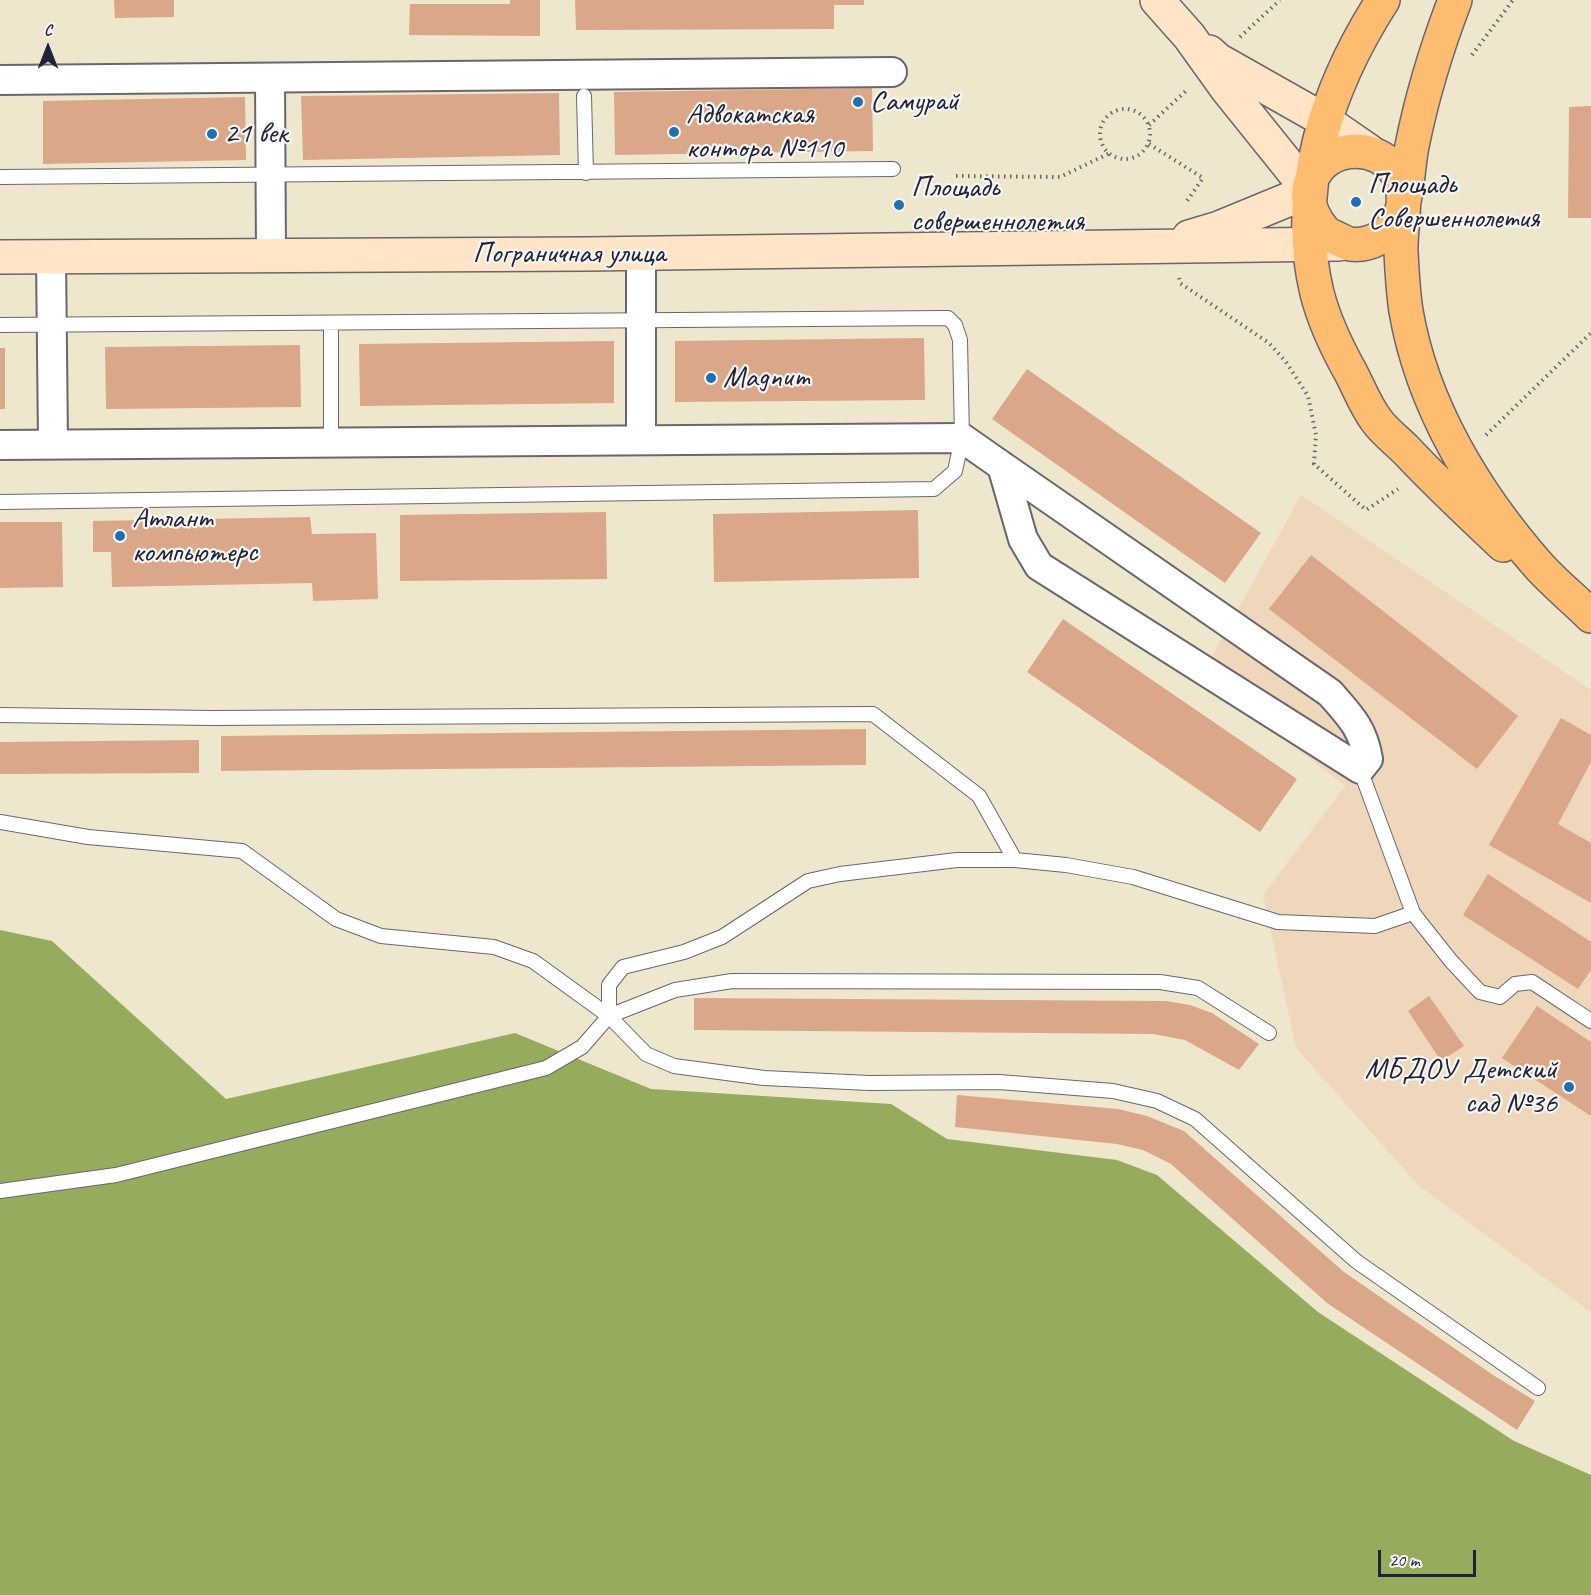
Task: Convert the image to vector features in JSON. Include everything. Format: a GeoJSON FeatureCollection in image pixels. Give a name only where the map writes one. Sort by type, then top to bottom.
{"type":"FeatureCollection","features":[{"type":"Feature","properties":{"kind":"main road"},"geometry":{"type":"LineString","coordinates":[[1189,36],[1218,60],[1324,120],[1389,162],[1400,180],[1403,200],[1401,251],[1406,310],[1420,368],[1444,426],[1484,494],[1504,521],[1539,565],[1591,616],[1515,556],[1452,498],[1377,421],[1334,342],[1317,294],[1310,245],[1309,191],[1315,153],[1324,120],[1345,69],[1383,0]]}},
{"type":"Feature","properties":{"kind":"main road"},"geometry":{"type":"LineString","coordinates":[[1159,1],[1189,36],[1227,89],[1309,191],[1313,217],[1327,234],[1350,244],[1374,242],[1387,233],[1399,218],[1412,146],[1427,83],[1455,0]]}},
{"type":"Feature","properties":{"kind":"main road"},"geometry":{"type":"LineString","coordinates":[[1309,191],[1317,171],[1330,158],[1351,150],[1369,151]]}},
{"type":"Feature","properties":{"kind":"main road","name":"Пограничная улица"},"geometry":{"type":"LineString","coordinates":[[1174,244],[1309,191]]}},
{"type":"Feature","properties":{"kind":"main road","name":"Пограничная улица"},"geometry":{"type":"LineString","coordinates":[[0,257],[640,254],[1137,247],[1174,244],[1350,244]]}},
{"type":"Feature","properties":{"kind":"street"},"geometry":{"type":"LineString","coordinates":[[0,80],[892,72]]}},
{"type":"Feature","properties":{"kind":"street"},"geometry":{"type":"LineString","coordinates":[[270,78],[271,256]]}},
{"type":"Feature","properties":{"kind":"street"},"geometry":{"type":"LineString","coordinates":[[640,254],[641,440]]}},
{"type":"Feature","properties":{"kind":"street"},"geometry":{"type":"LineString","coordinates":[[51,257],[53,444]]}},
{"type":"Feature","properties":{"kind":"street"},"geometry":{"type":"LineString","coordinates":[[0,445],[962,438],[1330,693],[1353,719],[1365,741],[1368,759],[1360,769],[1039,566],[1023,539],[1002,466]]}},
{"type":"Feature","properties":{"kind":"lane"},"geometry":{"type":"LineString","coordinates":[[584,96],[586,173]]}},
{"type":"Feature","properties":{"kind":"lane"},"geometry":{"type":"LineString","coordinates":[[0,177],[893,170]]}},
{"type":"Feature","properties":{"kind":"lane"},"geometry":{"type":"LineString","coordinates":[[0,325],[948,318],[955,325],[960,340],[962,438],[955,471],[934,489],[0,502]]}},
{"type":"Feature","properties":{"kind":"lane"},"geometry":{"type":"LineString","coordinates":[[331,323],[331,442]]}},
{"type":"Feature","properties":{"kind":"lane"},"geometry":{"type":"LineString","coordinates":[[0,715],[223,718],[873,714],[978,796],[1015,860]]}},
{"type":"Feature","properties":{"kind":"lane"},"geometry":{"type":"LineString","coordinates":[[1360,769],[1413,914],[1451,961],[1480,992],[1500,997],[1515,984],[1532,982],[1591,1021]]}},
{"type":"Feature","properties":{"kind":"lane"},"geometry":{"type":"LineString","coordinates":[[0,822],[88,837],[242,851],[336,919],[381,936],[494,947],[533,961],[609,1016],[646,1054],[674,1066],[764,1078],[869,1083],[999,1082],[1113,1091],[1157,1101],[1195,1119],[1356,1261],[1539,1388]]}},
{"type":"Feature","properties":{"kind":"lane"},"geometry":{"type":"LineString","coordinates":[[609,1016],[609,985],[623,967],[684,952],[722,937],[808,881],[840,874],[957,860],[1015,860],[1066,865],[1133,878],[1278,922],[1375,926],[1413,914]]}},
{"type":"Feature","properties":{"kind":"lane"},"geometry":{"type":"LineString","coordinates":[[0,1191],[116,1175],[546,1068],[582,1047],[609,1016],[675,990],[732,981],[1160,982],[1198,988],[1269,1033]]}},
{"type":"Feature","properties":{"kind":"path"},"geometry":{"type":"LineString","coordinates":[[1468,66],[1472,55],[1513,0]]}},
{"type":"Feature","properties":{"kind":"path"},"geometry":{"type":"LineString","coordinates":[[1125,109],[1135,111],[1144,117],[1149,125],[1151,135],[1149,144],[1144,152],[1126,159],[1110,153],[1104,147],[1100,137],[1101,127],[1106,117],[1115,111],[1125,109]]}},
{"type":"Feature","properties":{"kind":"path"},"geometry":{"type":"LineString","coordinates":[[1149,144],[1203,177],[1188,201],[1170,216],[1180,284],[1269,343],[1286,362],[1308,396],[1317,435],[1314,464],[1366,510]]}},
{"type":"Feature","properties":{"kind":"path"},"geometry":{"type":"LineString","coordinates":[[956,176],[1060,177],[1110,153]]}},
{"type":"Feature","properties":{"kind":"shaded area"},"geometry":{"type":"Polygon","coordinates":[[[1301,495],[1591,690],[1591,1312],[1419,1186],[1296,1048],[1263,895],[1345,786],[1202,675],[1301,495]]]}},
{"type":"Feature","properties":{"kind":"green space"},"geometry":{"type":"Polygon","coordinates":[[[0,930],[52,941],[226,1099],[515,1033],[651,1089],[891,1104],[947,1139],[1117,1160],[1157,1175],[1318,1312],[1514,1441],[1591,1475],[1591,1595],[0,1595],[0,930]]]}},
{"type":"Feature","properties":{"kind":"building"},"geometry":{"type":"Polygon","coordinates":[[[114,0],[174,0],[174,17],[115,18],[114,0]]]}},
{"type":"Feature","properties":{"kind":"building"},"geometry":{"type":"Polygon","coordinates":[[[510,0],[540,0],[540,36],[409,35],[410,4],[510,4],[510,0]]]}},
{"type":"Feature","properties":{"kind":"building"},"geometry":{"type":"Polygon","coordinates":[[[575,0],[864,0],[864,5],[834,5],[834,29],[576,30],[575,0]]]}},
{"type":"Feature","properties":{"kind":"building"},"geometry":{"type":"Polygon","coordinates":[[[872,88],[873,151],[615,155],[614,92],[872,88]]]}},
{"type":"Feature","properties":{"kind":"building"},"geometry":{"type":"Polygon","coordinates":[[[559,93],[560,155],[303,160],[301,96],[559,93]]]}},
{"type":"Feature","properties":{"kind":"building"},"geometry":{"type":"Polygon","coordinates":[[[245,97],[246,160],[43,164],[43,101],[245,97]]]}},
{"type":"Feature","properties":{"kind":"building"},"geometry":{"type":"Polygon","coordinates":[[[1591,106],[1591,218],[1568,218],[1569,107],[1591,106]]]}},
{"type":"Feature","properties":{"kind":"building"},"geometry":{"type":"Polygon","coordinates":[[[924,338],[925,400],[675,402],[675,341],[924,338]]]}},
{"type":"Feature","properties":{"kind":"building"},"geometry":{"type":"Polygon","coordinates":[[[614,341],[614,403],[360,406],[359,344],[614,341]]]}},
{"type":"Feature","properties":{"kind":"building"},"geometry":{"type":"Polygon","coordinates":[[[300,345],[301,407],[106,409],[105,347],[300,345]]]}},
{"type":"Feature","properties":{"kind":"building"},"geometry":{"type":"Polygon","coordinates":[[[0,348],[5,348],[5,409],[0,409],[0,348]]]}},
{"type":"Feature","properties":{"kind":"building"},"geometry":{"type":"Polygon","coordinates":[[[1027,369],[1261,533],[1225,583],[992,419],[1027,369]]]}},
{"type":"Feature","properties":{"kind":"building"},"geometry":{"type":"Polygon","coordinates":[[[918,510],[919,578],[714,582],[713,514],[918,510]]]}},
{"type":"Feature","properties":{"kind":"building"},"geometry":{"type":"Polygon","coordinates":[[[606,512],[607,579],[400,581],[400,515],[606,512]]]}},
{"type":"Feature","properties":{"kind":"building"},"geometry":{"type":"Polygon","coordinates":[[[310,517],[312,534],[376,533],[378,599],[313,601],[312,583],[112,587],[111,552],[93,552],[93,521],[310,517]]]}},
{"type":"Feature","properties":{"kind":"building"},"geometry":{"type":"Polygon","coordinates":[[[0,522],[62,522],[63,587],[0,588],[0,522]]]}},
{"type":"Feature","properties":{"kind":"building"},"geometry":{"type":"Polygon","coordinates":[[[1311,555],[1518,716],[1477,769],[1269,609],[1311,555]]]}},
{"type":"Feature","properties":{"kind":"building"},"geometry":{"type":"Polygon","coordinates":[[[1063,619],[1297,779],[1260,832],[1027,672],[1063,619]]]}},
{"type":"Feature","properties":{"kind":"building"},"geometry":{"type":"Polygon","coordinates":[[[1561,718],[1591,735],[1591,762],[1558,824],[1591,843],[1591,903],[1489,845],[1561,718]]]}},
{"type":"Feature","properties":{"kind":"building"},"geometry":{"type":"Polygon","coordinates":[[[866,729],[866,765],[221,771],[221,736],[866,729]]]}},
{"type":"Feature","properties":{"kind":"building"},"geometry":{"type":"Polygon","coordinates":[[[199,740],[199,773],[0,774],[0,742],[199,740]]]}},
{"type":"Feature","properties":{"kind":"building"},"geometry":{"type":"Polygon","coordinates":[[[1488,874],[1591,942],[1591,970],[1578,989],[1463,915],[1488,874]]]}},
{"type":"Feature","properties":{"kind":"building"},"geometry":{"type":"Polygon","coordinates":[[[1429,996],[1464,1046],[1441,1061],[1408,1011],[1429,996]]]}},
{"type":"Feature","properties":{"kind":"building"},"geometry":{"type":"Polygon","coordinates":[[[694,998],[1166,1001],[1190,1005],[1212,1013],[1259,1044],[1239,1070],[1185,1040],[1153,1034],[694,1030],[694,998]]]}},
{"type":"Feature","properties":{"kind":"building","name":"МБДОУ Детский сад №36"},"geometry":{"type":"Polygon","coordinates":[[[1537,1006],[1591,1042],[1591,1116],[1502,1058],[1537,1006]]]}},
{"type":"Feature","properties":{"kind":"building"},"geometry":{"type":"Polygon","coordinates":[[[957,1095],[1118,1109],[1147,1116],[1184,1131],[1344,1272],[1493,1375],[1535,1401],[1517,1430],[1327,1303],[1171,1164],[1143,1150],[1117,1144],[955,1127],[957,1095]]]}},
{"type":"Feature","properties":{"kind":"place","name":"Самурай"},"geometry":{"type":"Point","coordinates":[858,102]}},
{"type":"Feature","properties":{"kind":"place","name":"Адвокатская контора №110"},"geometry":{"type":"Point","coordinates":[674,132]}},
{"type":"Feature","properties":{"kind":"place","name":"21 век"},"geometry":{"type":"Point","coordinates":[212,134]}},
{"type":"Feature","properties":{"kind":"place","name":"Площадь Совершеннолетия"},"geometry":{"type":"Point","coordinates":[1356,202]}},
{"type":"Feature","properties":{"kind":"place","name":"Площадь совершеннолетия"},"geometry":{"type":"Point","coordinates":[899,205]}},
{"type":"Feature","properties":{"kind":"place","name":"Magnum"},"geometry":{"type":"Point","coordinates":[711,378]}},
{"type":"Feature","properties":{"kind":"place","name":"Атлант компьютерс"},"geometry":{"type":"Point","coordinates":[120,536]}},
{"type":"Feature","properties":{"kind":"place","name":"МБДОУ Детский сад №36"},"geometry":{"type":"Point","coordinates":[1569,1087]}}]}
